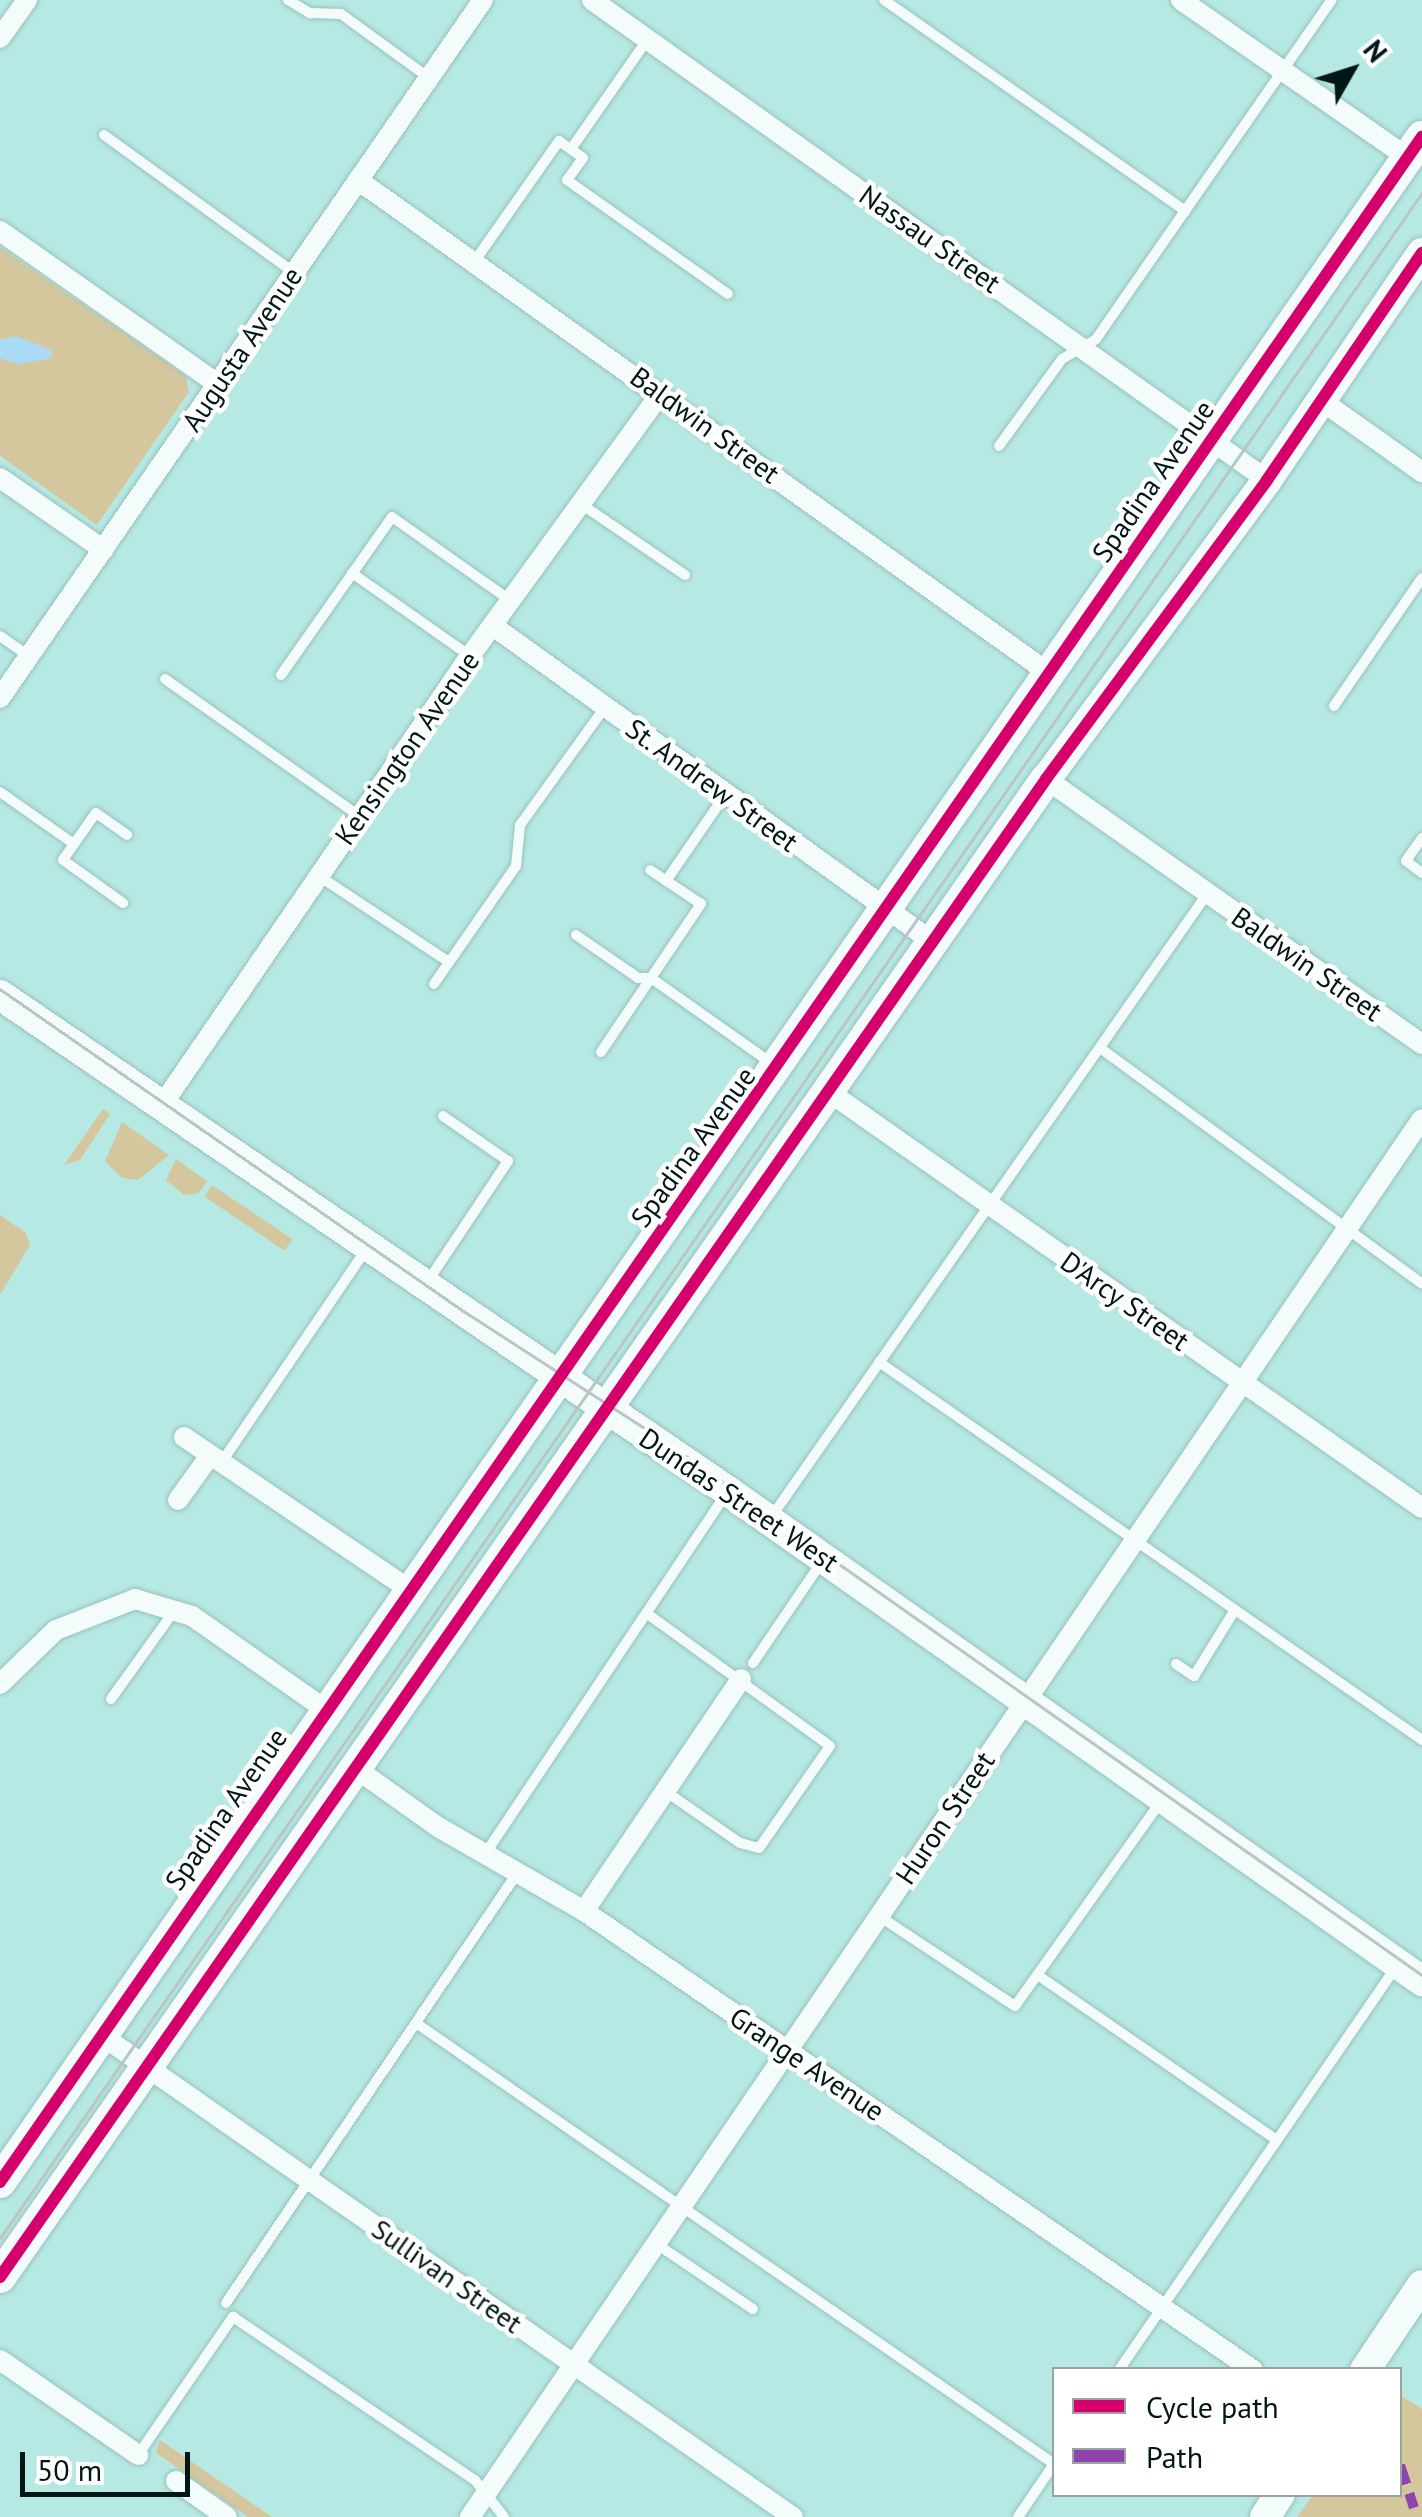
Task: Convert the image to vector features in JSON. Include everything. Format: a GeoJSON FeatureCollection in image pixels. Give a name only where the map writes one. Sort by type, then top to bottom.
{"type":"FeatureCollection","features":[{"type":"Feature","properties":{"kind":"main road","name":"Spadina Avenue"},"geometry":{"type":"LineString","coordinates":[[0,2182],[410,1590],[780,1070],[1415,148]]}},
{"type":"Feature","properties":{"kind":"main road"},"geometry":{"type":"LineString","coordinates":[[0,2277],[1046,779],[1266,480],[1422,253]]}},
{"type":"Feature","properties":{"kind":"main road","name":"Dundas Street West"},"geometry":{"type":"LineString","coordinates":[[0,995],[422,1289],[728,1491],[1410,1972]]}},
{"type":"Feature","properties":{"kind":"main road"},"geometry":{"type":"LineString","coordinates":[[1367,2367],[1422,2285]]}},
{"type":"Feature","properties":{"kind":"street"},"geometry":{"type":"LineString","coordinates":[[0,38],[27,0]]}},
{"type":"Feature","properties":{"kind":"street","name":"Augusta Avenue"},"geometry":{"type":"LineString","coordinates":[[0,698],[482,0]]}},
{"type":"Feature","properties":{"kind":"street","name":"Nassau Street"},"geometry":{"type":"LineString","coordinates":[[592,0],[1266,480]]}},
{"type":"Feature","properties":{"kind":"street"},"geometry":{"type":"LineString","coordinates":[[1181,0],[1283,73],[1415,148]]}},
{"type":"Feature","properties":{"kind":"street","name":"Baldwin Street"},"geometry":{"type":"LineString","coordinates":[[358,180],[1050,674]]}},
{"type":"Feature","properties":{"kind":"street"},"geometry":{"type":"LineString","coordinates":[[0,231],[218,384]]}},
{"type":"Feature","properties":{"kind":"street","name":"Kensington Avenue"},"geometry":{"type":"LineString","coordinates":[[160,1108],[470,656],[661,393]]}},
{"type":"Feature","properties":{"kind":"street"},"geometry":{"type":"LineString","coordinates":[[1322,401],[1422,472]]}},
{"type":"Feature","properties":{"kind":"street"},"geometry":{"type":"LineString","coordinates":[[0,478],[104,550]]}},
{"type":"Feature","properties":{"kind":"street","name":"St. Andrew Street"},"geometry":{"type":"LineString","coordinates":[[493,626],[932,942]]}},
{"type":"Feature","properties":{"kind":"street","name":"Baldwin Street"},"geometry":{"type":"LineString","coordinates":[[1046,779],[1422,1044]]}},
{"type":"Feature","properties":{"kind":"street","name":"D'Arcy Street"},"geometry":{"type":"LineString","coordinates":[[829,1092],[1422,1508]]}},
{"type":"Feature","properties":{"kind":"street","name":"Huron Street"},"geometry":{"type":"LineString","coordinates":[[470,2517],[786,2049],[1349,1232],[1422,1118]]}},
{"type":"Feature","properties":{"kind":"street"},"geometry":{"type":"LineString","coordinates":[[184,1437],[410,1590]]}},
{"type":"Feature","properties":{"kind":"street"},"geometry":{"type":"LineString","coordinates":[[178,1500],[215,1460]]}},
{"type":"Feature","properties":{"kind":"street"},"geometry":{"type":"LineString","coordinates":[[0,1684],[56,1630],[127,1600],[176,1608],[326,1710]]}},
{"type":"Feature","properties":{"kind":"street"},"geometry":{"type":"LineString","coordinates":[[584,1911],[747,1671]]}},
{"type":"Feature","properties":{"kind":"street","name":"Grange Avenue"},"geometry":{"type":"LineString","coordinates":[[355,1768],[516,1875],[584,1911],[1249,2367]]}},
{"type":"Feature","properties":{"kind":"street","name":"Sullivan Street"},"geometry":{"type":"LineString","coordinates":[[101,2035],[793,2517]]}},
{"type":"Feature","properties":{"kind":"street"},"geometry":{"type":"LineString","coordinates":[[0,2360],[138,2455]]}},
{"type":"Feature","properties":{"kind":"street"},"geometry":{"type":"LineString","coordinates":[[176,2481],[227,2517]]}},
{"type":"Feature","properties":{"kind":"lane"},"geometry":{"type":"LineString","coordinates":[[288,0],[310,12],[341,14],[429,78]]}},
{"type":"Feature","properties":{"kind":"lane"},"geometry":{"type":"LineString","coordinates":[[884,0],[1185,211]]}},
{"type":"Feature","properties":{"kind":"lane"},"geometry":{"type":"LineString","coordinates":[[1000,446],[1062,359],[1096,339],[1332,0]]}},
{"type":"Feature","properties":{"kind":"lane"},"geometry":{"type":"LineString","coordinates":[[571,150],[647,40]]}},
{"type":"Feature","properties":{"kind":"lane"},"geometry":{"type":"LineString","coordinates":[[104,135],[294,273]]}},
{"type":"Feature","properties":{"kind":"lane"},"geometry":{"type":"LineString","coordinates":[[474,262],[558,141],[583,158],[567,180],[728,294]]}},
{"type":"Feature","properties":{"kind":"lane"},"geometry":{"type":"LineString","coordinates":[[581,504],[685,575]]}},
{"type":"Feature","properties":{"kind":"lane"},"geometry":{"type":"LineString","coordinates":[[281,675],[392,517],[511,601]]}},
{"type":"Feature","properties":{"kind":"lane"},"geometry":{"type":"LineString","coordinates":[[352,573],[470,656]]}},
{"type":"Feature","properties":{"kind":"lane"},"geometry":{"type":"LineString","coordinates":[[1334,706],[1422,578]]}},
{"type":"Feature","properties":{"kind":"lane"},"geometry":{"type":"LineString","coordinates":[[0,636],[29,656]]}},
{"type":"Feature","properties":{"kind":"lane"},"geometry":{"type":"LineString","coordinates":[[165,678],[359,816]]}},
{"type":"Feature","properties":{"kind":"lane"},"geometry":{"type":"LineString","coordinates":[[434,984],[516,866],[520,825],[605,707]]}},
{"type":"Feature","properties":{"kind":"lane"},"geometry":{"type":"LineString","coordinates":[[0,792],[74,844]]}},
{"type":"Feature","properties":{"kind":"lane"},"geometry":{"type":"LineString","coordinates":[[666,882],[725,796]]}},
{"type":"Feature","properties":{"kind":"lane"},"geometry":{"type":"LineString","coordinates":[[123,902],[63,860],[96,813],[127,835]]}},
{"type":"Feature","properties":{"kind":"lane"},"geometry":{"type":"LineString","coordinates":[[1422,838],[1406,861],[1422,873]]}},
{"type":"Feature","properties":{"kind":"lane"},"geometry":{"type":"LineString","coordinates":[[601,1052],[701,904],[650,870]]}},
{"type":"Feature","properties":{"kind":"lane"},"geometry":{"type":"LineString","coordinates":[[318,876],[449,962]]}},
{"type":"Feature","properties":{"kind":"lane"},"geometry":{"type":"LineString","coordinates":[[769,1520],[1207,894]]}},
{"type":"Feature","properties":{"kind":"lane"},"geometry":{"type":"LineString","coordinates":[[576,935],[638,978],[651,978],[780,1070]]}},
{"type":"Feature","properties":{"kind":"lane"},"geometry":{"type":"LineString","coordinates":[[1100,1048],[1422,1284]]}},
{"type":"Feature","properties":{"kind":"lane"},"geometry":{"type":"LineString","coordinates":[[422,1289],[508,1161],[444,1116]]}},
{"type":"Feature","properties":{"kind":"lane"},"geometry":{"type":"LineString","coordinates":[[215,1460],[288,1364],[366,1250]]}},
{"type":"Feature","properties":{"kind":"lane"},"geometry":{"type":"LineString","coordinates":[[880,1362],[1422,1740]]}},
{"type":"Feature","properties":{"kind":"lane"},"geometry":{"type":"LineString","coordinates":[[484,1855],[648,1615],[662,1584],[728,1491]]}},
{"type":"Feature","properties":{"kind":"lane"},"geometry":{"type":"LineString","coordinates":[[747,1671],[824,1558]]}},
{"type":"Feature","properties":{"kind":"lane"},"geometry":{"type":"LineString","coordinates":[[111,1699],[176,1608]]}},
{"type":"Feature","properties":{"kind":"lane"},"geometry":{"type":"LineString","coordinates":[[1176,1664],[1194,1676],[1236,1610]]}},
{"type":"Feature","properties":{"kind":"lane"},"geometry":{"type":"LineString","coordinates":[[648,1615],[747,1671],[822,1734],[830,1746],[825,1760],[759,1848],[740,1843],[665,1791]]}},
{"type":"Feature","properties":{"kind":"lane"},"geometry":{"type":"LineString","coordinates":[[879,1916],[1006,2003],[1021,2002],[1163,1798]]}},
{"type":"Feature","properties":{"kind":"lane"},"geometry":{"type":"LineString","coordinates":[[226,2303],[516,1875]]}},
{"type":"Feature","properties":{"kind":"lane"},"geometry":{"type":"LineString","coordinates":[[1121,2367],[1277,2140],[1410,1972]]}},
{"type":"Feature","properties":{"kind":"lane"},"geometry":{"type":"LineString","coordinates":[[1039,1976],[1277,2140]]}},
{"type":"Feature","properties":{"kind":"lane"},"geometry":{"type":"LineString","coordinates":[[416,2024],[1052,2463]]}},
{"type":"Feature","properties":{"kind":"lane"},"geometry":{"type":"LineString","coordinates":[[655,2242],[754,2309]]}},
{"type":"Feature","properties":{"kind":"lane"},"geometry":{"type":"LineString","coordinates":[[138,2455],[233,2316],[475,2480],[504,2517]]}},
{"type":"Feature","properties":{"kind":"lane"},"geometry":{"type":"LineString","coordinates":[[1018,2517],[1052,2467]]}},
{"type":"Feature","properties":{"kind":"shaded area"},"geometry":{"type":"Polygon","coordinates":[[[0,247],[186,376],[189,392],[97,525],[0,456],[0,247]]]}},
{"type":"Feature","properties":{"kind":"shaded area"},"geometry":{"type":"Polygon","coordinates":[[[103,1109],[110,1114],[80,1160],[64,1165],[103,1109]]]}},
{"type":"Feature","properties":{"kind":"shaded area"},"geometry":{"type":"Polygon","coordinates":[[[122,1122],[169,1155],[138,1180],[122,1178],[105,1161],[122,1122]]]}},
{"type":"Feature","properties":{"kind":"shaded area"},"geometry":{"type":"Polygon","coordinates":[[[176,1159],[207,1181],[199,1193],[184,1195],[166,1180],[176,1159]]]}},
{"type":"Feature","properties":{"kind":"shaded area"},"geometry":{"type":"Polygon","coordinates":[[[212,1185],[292,1239],[285,1251],[204,1197],[212,1185]]]}},
{"type":"Feature","properties":{"kind":"shaded area"},"geometry":{"type":"Polygon","coordinates":[[[0,1215],[26,1233],[30,1245],[0,1295],[0,1215]]]}},
{"type":"Feature","properties":{"kind":"shaded area"},"geometry":{"type":"Polygon","coordinates":[[[1402,2396],[1422,2409],[1422,2517],[1297,2517],[1312,2497],[1402,2497],[1402,2396]]]}},
{"type":"Feature","properties":{"kind":"shaded area"},"geometry":{"type":"Polygon","coordinates":[[[160,2440],[272,2517],[248,2517],[156,2453],[160,2440]]]}},
{"type":"Feature","properties":{"kind":"water"},"geometry":{"type":"Polygon","coordinates":[[[16,336],[51,350],[52,358],[18,364],[0,358],[0,340],[16,336]]]}},
{"type":"Feature","properties":{"kind":"tram line"},"geometry":{"type":"LineString","coordinates":[[0,2238],[1422,193]]}},
{"type":"Feature","properties":{"kind":"tram line"},"geometry":{"type":"LineString","coordinates":[[0,989],[462,1310],[669,1444],[1422,1975]]}},
{"type":"Feature","properties":{"kind":"marked path"},"geometry":{"type":"LineString","coordinates":[[1402,2471],[1414,2508]]}},
{"type":"Feature","properties":{"kind":"cycle path"},"geometry":{"type":"LineString","coordinates":[[0,2182],[1422,137]]}},
{"type":"Feature","properties":{"kind":"cycle path"},"geometry":{"type":"LineString","coordinates":[[0,2277],[1046,779],[1267,480],[1422,253]]}}]}
